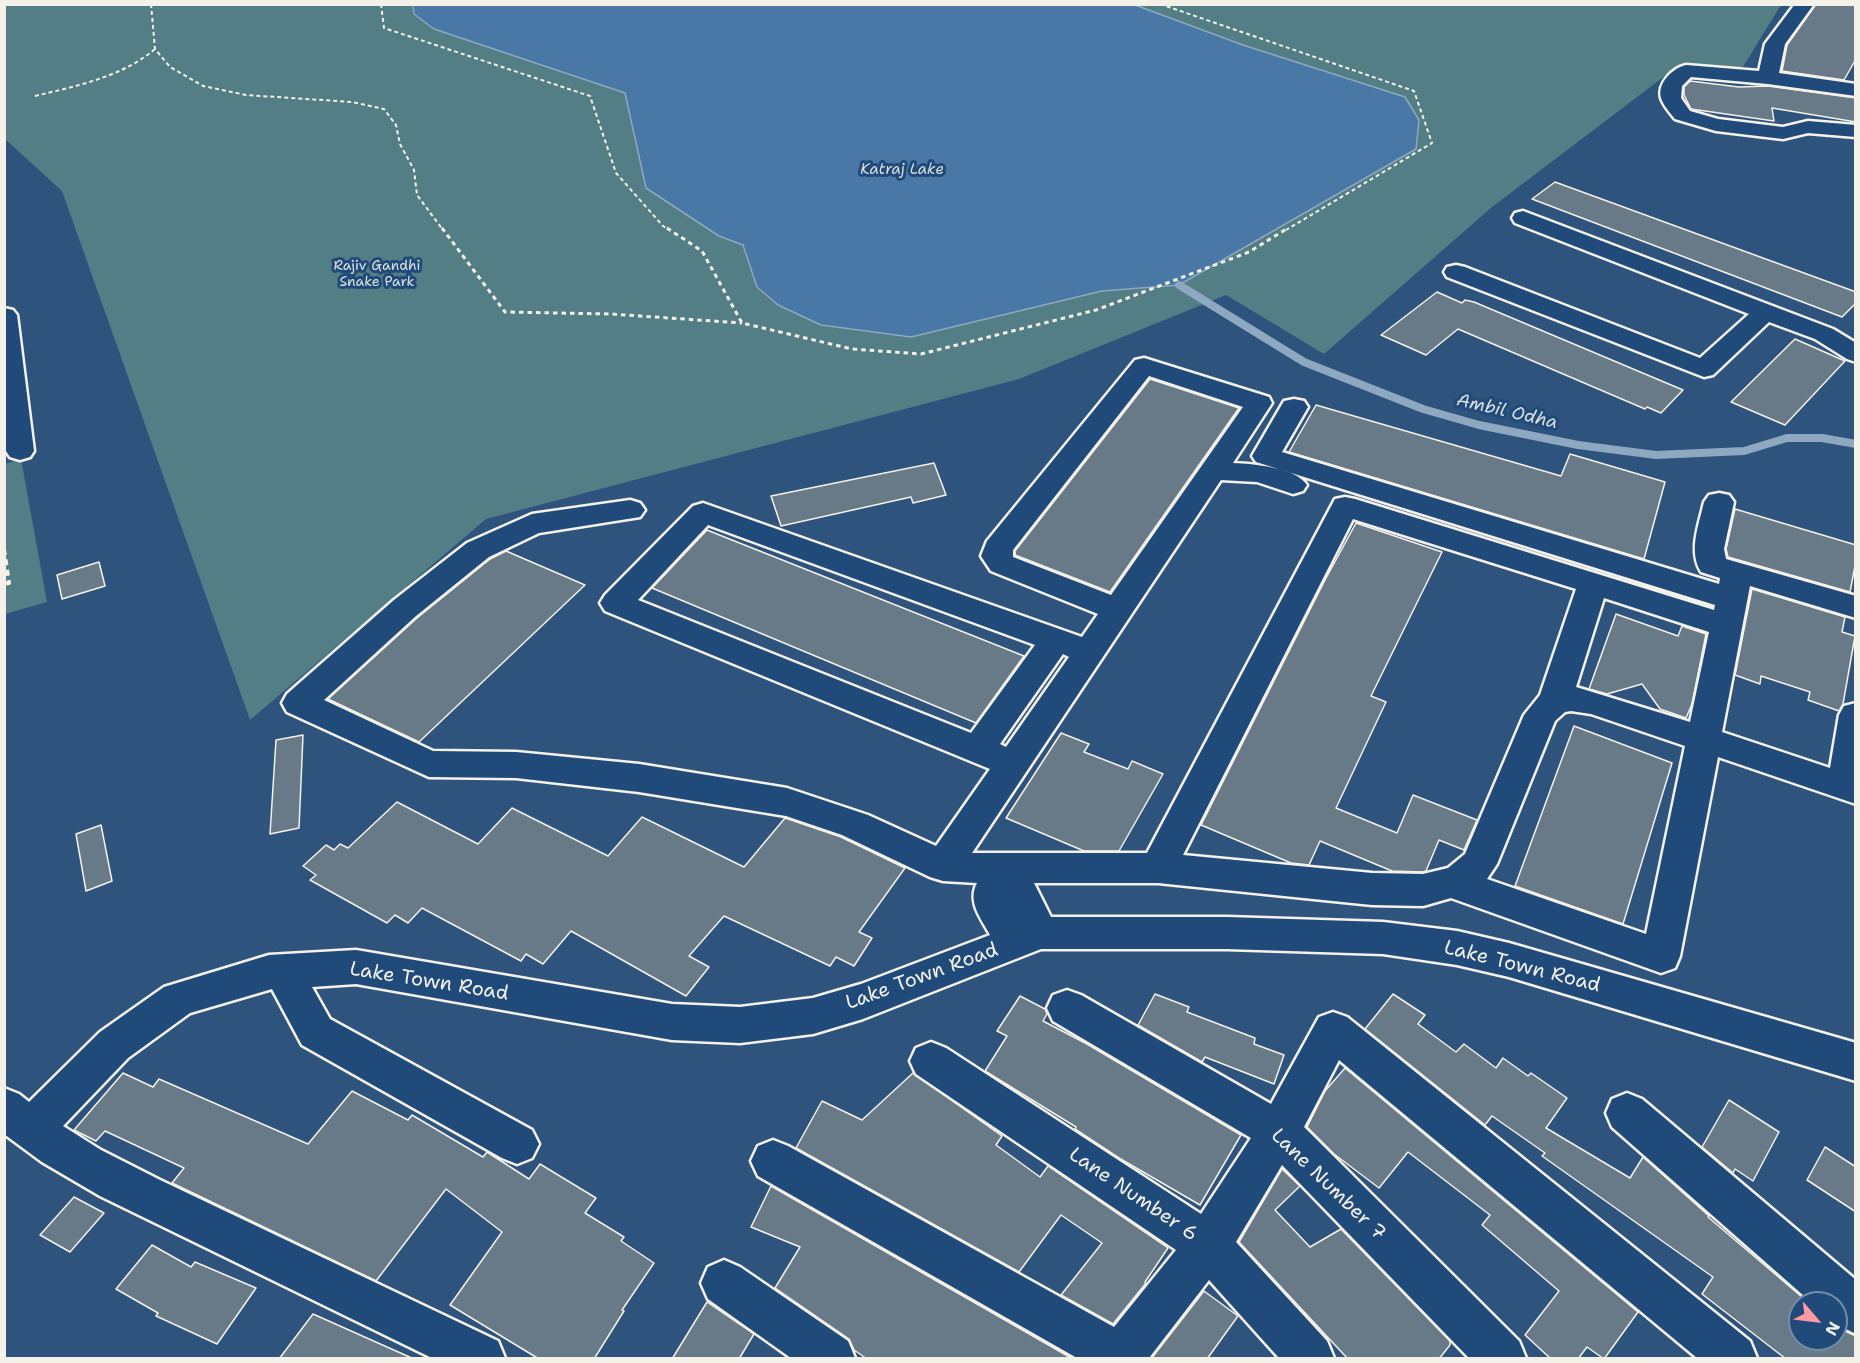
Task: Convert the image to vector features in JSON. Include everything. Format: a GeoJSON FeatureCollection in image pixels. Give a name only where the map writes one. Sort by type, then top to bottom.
{"type":"FeatureCollection","features":[{"type":"Feature","properties":{"kind":"street"},"geometry":{"type":"LineString","coordinates":[[1768,78],[1775,44],[1805,4]]}},
{"type":"Feature","properties":{"kind":"street"},"geometry":{"type":"LineString","coordinates":[[1856,90],[1768,78],[1686,71],[1672,84],[1671,98],[1682,115],[1716,125],[1783,134],[1808,127],[1856,130]]}},
{"type":"Feature","properties":{"kind":"street"},"geometry":{"type":"LineString","coordinates":[[1523,218],[1824,334],[1856,354]]}},
{"type":"Feature","properties":{"kind":"street"},"geometry":{"type":"LineString","coordinates":[[1456,272],[1704,369],[1765,312]]}},
{"type":"Feature","properties":{"kind":"street"},"geometry":{"type":"LineString","coordinates":[[4,315],[20,451]]}},
{"type":"Feature","properties":{"kind":"street"},"geometry":{"type":"LineString","coordinates":[[943,866],[1119,610],[1259,403],[1144,366],[998,548],[996,556],[1002,564],[1119,610]]}},
{"type":"Feature","properties":{"kind":"street"},"geometry":{"type":"LineString","coordinates":[[1294,407],[1266,456],[1732,599]]}},
{"type":"Feature","properties":{"kind":"street"},"geometry":{"type":"LineString","coordinates":[[1213,471],[1260,473],[1350,507],[1593,584],[1732,599],[1856,607]]}},
{"type":"Feature","properties":{"kind":"street"},"geometry":{"type":"LineString","coordinates":[[1452,883],[1661,956],[1732,599],[1712,565],[1709,549],[1719,502]]}},
{"type":"Feature","properties":{"kind":"street"},"geometry":{"type":"LineString","coordinates":[[1158,868],[1345,506],[1350,507]]}},
{"type":"Feature","properties":{"kind":"street"},"geometry":{"type":"LineString","coordinates":[[630,510],[532,524],[478,550],[405,608],[299,703],[429,764],[516,765],[718,789],[787,802],[855,825],[943,866],[995,876],[1102,867],[1158,868],[1372,890],[1423,890],[1452,883],[1459,881],[1479,864],[1541,715],[1551,702],[1569,697],[1595,703],[1850,788],[1856,715]]}},
{"type":"Feature","properties":{"kind":"street"},"geometry":{"type":"LineString","coordinates":[[1013,764],[616,603],[703,513],[1090,652]]}},
{"type":"Feature","properties":{"kind":"street"},"geometry":{"type":"LineString","coordinates":[[1555,701],[1593,584]]}},
{"type":"Feature","properties":{"kind":"street"},"geometry":{"type":"LineString","coordinates":[[977,750],[1056,640]]}},
{"type":"Feature","properties":{"kind":"street"},"geometry":{"type":"LineString","coordinates":[[995,876],[991,900],[1026,938]]}},
{"type":"Feature","properties":{"kind":"street","name":"Lake Town Road"},"geometry":{"type":"LineString","coordinates":[[18,1119],[178,999],[269,972],[356,967],[672,1022],[740,1025],[813,1016],[843,1007],[1026,938],[1227,933],[1372,938],[1457,948],[1509,960],[1856,1062]]}},
{"type":"Feature","properties":{"kind":"street"},"geometry":{"type":"LineString","coordinates":[[283,971],[316,1032],[517,1144]]}},
{"type":"Feature","properties":{"kind":"street","name":"Lane Number 7"},"geometry":{"type":"LineString","coordinates":[[1067,1008],[1279,1132],[1502,1359]]}},
{"type":"Feature","properties":{"kind":"street"},"geometry":{"type":"LineString","coordinates":[[773,1161],[1121,1358],[1208,1245],[1279,1132],[1333,1030],[1733,1359]]}},
{"type":"Feature","properties":{"kind":"street","name":"Lane Number 6"},"geometry":{"type":"LineString","coordinates":[[931,1061],[1208,1245],[1310,1359]]}},
{"type":"Feature","properties":{"kind":"street"},"geometry":{"type":"LineString","coordinates":[[1627,1113],[1856,1311]]}},
{"type":"Feature","properties":{"kind":"street"},"geometry":{"type":"LineString","coordinates":[[18,1119],[108,1178],[353,1294],[481,1359]]}},
{"type":"Feature","properties":{"kind":"street"},"geometry":{"type":"LineString","coordinates":[[724,1283],[831,1359]]}},
{"type":"Feature","properties":{"kind":"path"},"geometry":{"type":"LineString","coordinates":[[151,4],[155,48],[170,67],[202,86],[246,95],[352,102],[384,110],[396,125],[400,144],[414,170],[417,195],[505,312],[611,314],[742,323],[852,349],[921,354],[1096,310],[1249,252],[1432,143],[1414,91],[1160,4]]}},
{"type":"Feature","properties":{"kind":"path"},"geometry":{"type":"LineString","coordinates":[[381,4],[384,28],[590,96],[616,173],[663,226],[702,251],[742,323]]}},
{"type":"Feature","properties":{"kind":"path"},"geometry":{"type":"LineString","coordinates":[[35,96],[118,71],[150,54],[155,48]]}},
{"type":"Feature","properties":{"kind":"path"},"geometry":{"type":"LineString","coordinates":[[4,549],[9,583],[4,584]]}},
{"type":"Feature","properties":{"kind":"green space","name":"Rajiv Gandhi Snake Park"},"geometry":{"type":"Polygon","coordinates":[[[5,5],[1781,5],[1738,75],[1678,66],[1492,207],[1324,354],[1226,295],[1019,379],[486,519],[250,720],[62,191],[5,139],[5,5]]]}},
{"type":"Feature","properties":{"kind":"green space"},"geometry":{"type":"Polygon","coordinates":[[[21,459],[47,602],[5,614],[5,464],[21,459]]]}},
{"type":"Feature","properties":{"kind":"water","name":"Katraj Lake"},"geometry":{"type":"Polygon","coordinates":[[[413,5],[1135,5],[1243,45],[1405,97],[1419,120],[1416,149],[1179,285],[1102,291],[911,337],[821,325],[778,305],[757,287],[743,245],[719,236],[646,188],[625,93],[434,29],[414,14],[413,5]]]}},
{"type":"Feature","properties":{"kind":"building"},"geometry":{"type":"Polygon","coordinates":[[[1816,4],[1856,4],[1856,59],[1844,80],[1782,71],[1787,45],[1816,4]]]}},
{"type":"Feature","properties":{"kind":"building"},"geometry":{"type":"Polygon","coordinates":[[[1690,81],[1739,87],[1768,86],[1856,98],[1856,122],[1772,108],[1774,121],[1691,109],[1684,95],[1684,87],[1690,81]]]}},
{"type":"Feature","properties":{"kind":"building"},"geometry":{"type":"Polygon","coordinates":[[[1555,182],[1856,292],[1856,303],[1842,317],[1532,199],[1555,182]]]}},
{"type":"Feature","properties":{"kind":"building"},"geometry":{"type":"Polygon","coordinates":[[[1437,292],[1462,303],[1465,300],[1474,302],[1683,390],[1661,413],[1647,407],[1645,409],[1458,329],[1426,355],[1381,335],[1437,292]]]}},
{"type":"Feature","properties":{"kind":"building"},"geometry":{"type":"Polygon","coordinates":[[[1795,339],[1845,361],[1785,425],[1731,402],[1795,339]]]}},
{"type":"Feature","properties":{"kind":"building"},"geometry":{"type":"Polygon","coordinates":[[[1150,379],[1239,408],[1110,592],[1015,555],[1015,551],[1150,379]]]}},
{"type":"Feature","properties":{"kind":"building"},"geometry":{"type":"Polygon","coordinates":[[[1316,405],[1561,476],[1570,454],[1665,482],[1644,559],[1289,452],[1316,405]]]}},
{"type":"Feature","properties":{"kind":"building"},"geometry":{"type":"Polygon","coordinates":[[[934,463],[946,495],[913,503],[911,497],[781,526],[771,496],[934,463]]]}},
{"type":"Feature","properties":{"kind":"building"},"geometry":{"type":"Polygon","coordinates":[[[1735,509],[1856,545],[1856,561],[1850,592],[1728,557],[1726,549],[1735,509]]]}},
{"type":"Feature","properties":{"kind":"building"},"geometry":{"type":"Polygon","coordinates":[[[1356,523],[1442,552],[1371,696],[1386,702],[1336,808],[1397,833],[1413,795],[1477,820],[1464,850],[1439,840],[1426,871],[1423,872],[1392,871],[1320,841],[1309,865],[1291,863],[1201,825],[1356,523]]]}},
{"type":"Feature","properties":{"kind":"building"},"geometry":{"type":"Polygon","coordinates":[[[707,530],[1024,656],[976,723],[652,588],[707,530]]]}},
{"type":"Feature","properties":{"kind":"building"},"geometry":{"type":"Polygon","coordinates":[[[506,551],[585,585],[419,742],[328,699],[417,618],[490,559],[506,551]]]}},
{"type":"Feature","properties":{"kind":"building"},"geometry":{"type":"Polygon","coordinates":[[[99,562],[105,586],[62,599],[57,575],[99,562]]]}},
{"type":"Feature","properties":{"kind":"building"},"geometry":{"type":"Polygon","coordinates":[[[1752,589],[1845,617],[1842,632],[1855,636],[1843,704],[1839,711],[1808,700],[1810,692],[1761,676],[1760,684],[1735,675],[1752,589]]]}},
{"type":"Feature","properties":{"kind":"building"},"geometry":{"type":"Polygon","coordinates":[[[1616,614],[1678,636],[1682,626],[1706,634],[1692,704],[1686,718],[1660,709],[1642,684],[1607,694],[1589,689],[1616,614]]]}},
{"type":"Feature","properties":{"kind":"building"},"geometry":{"type":"Polygon","coordinates":[[[1574,726],[1672,763],[1623,924],[1515,886],[1574,726]]]}},
{"type":"Feature","properties":{"kind":"building"},"geometry":{"type":"Polygon","coordinates":[[[1061,733],[1089,744],[1084,752],[1128,769],[1132,761],[1163,774],[1119,851],[1084,851],[1006,818],[1061,733]]]}},
{"type":"Feature","properties":{"kind":"building"},"geometry":{"type":"Polygon","coordinates":[[[303,735],[299,828],[270,834],[276,740],[303,735]]]}},
{"type":"Feature","properties":{"kind":"building"},"geometry":{"type":"Polygon","coordinates":[[[397,802],[478,844],[512,808],[608,856],[642,817],[744,867],[785,818],[841,837],[905,868],[859,932],[872,938],[854,966],[836,957],[830,966],[724,916],[689,956],[709,967],[686,996],[571,931],[543,964],[526,954],[521,961],[422,908],[408,923],[395,915],[387,923],[310,880],[316,875],[303,866],[326,845],[334,850],[340,844],[348,848],[397,802]]]}},
{"type":"Feature","properties":{"kind":"building"},"geometry":{"type":"Polygon","coordinates":[[[101,825],[112,881],[86,891],[76,834],[101,825]]]}},
{"type":"Feature","properties":{"kind":"building"},"geometry":{"type":"Polygon","coordinates":[[[1155,994],[1189,1007],[1187,1012],[1255,1038],[1254,1044],[1284,1055],[1274,1084],[1205,1057],[1202,1062],[1138,1025],[1155,994]]]}},
{"type":"Feature","properties":{"kind":"building"},"geometry":{"type":"Polygon","coordinates":[[[1393,994],[1425,1015],[1418,1024],[1456,1052],[1464,1044],[1496,1068],[1503,1058],[1528,1076],[1531,1073],[1567,1098],[1546,1128],[1630,1178],[1643,1157],[1708,1217],[1795,1291],[1788,1291],[1788,1351],[1848,1351],[1848,1332],[1856,1336],[1856,1359],[1786,1359],[1702,1294],[1713,1277],[1542,1156],[1545,1153],[1492,1116],[1485,1125],[1365,1029],[1393,994]]]}},
{"type":"Feature","properties":{"kind":"building"},"geometry":{"type":"Polygon","coordinates":[[[1020,996],[1045,1009],[1047,1014],[1043,1021],[1087,1044],[1241,1135],[1200,1205],[1119,1158],[1075,1129],[1076,1127],[985,1071],[1007,1036],[997,1031],[1020,996]]]}},
{"type":"Feature","properties":{"kind":"building"},"geometry":{"type":"Polygon","coordinates":[[[1345,1068],[1638,1312],[1604,1359],[1587,1347],[1578,1359],[1551,1359],[1525,1335],[1559,1291],[1482,1225],[1490,1215],[1408,1152],[1379,1188],[1334,1154],[1307,1127],[1325,1091],[1345,1068]]]}},
{"type":"Feature","properties":{"kind":"building"},"geometry":{"type":"Polygon","coordinates":[[[123,1073],[153,1087],[159,1079],[308,1144],[352,1091],[408,1120],[412,1115],[483,1157],[487,1152],[529,1179],[540,1164],[596,1198],[585,1213],[624,1237],[621,1241],[654,1263],[622,1310],[624,1311],[594,1359],[539,1359],[450,1305],[502,1232],[446,1189],[376,1281],[172,1183],[184,1168],[105,1131],[96,1141],[74,1130],[123,1073]]]}},
{"type":"Feature","properties":{"kind":"building"},"geometry":{"type":"Polygon","coordinates":[[[913,1073],[1002,1136],[996,1145],[1040,1177],[1048,1166],[1168,1248],[1146,1283],[1113,1324],[1061,1295],[1102,1243],[1061,1215],[1019,1272],[796,1148],[822,1101],[862,1120],[913,1073]]]}},
{"type":"Feature","properties":{"kind":"building"},"geometry":{"type":"Polygon","coordinates":[[[1729,1100],[1779,1132],[1753,1181],[1735,1169],[1733,1173],[1702,1147],[1729,1100]]]}},
{"type":"Feature","properties":{"kind":"building"},"geometry":{"type":"Polygon","coordinates":[[[1825,1147],[1856,1167],[1856,1212],[1807,1180],[1825,1147]]]}},
{"type":"Feature","properties":{"kind":"building"},"geometry":{"type":"Polygon","coordinates":[[[1282,1169],[1300,1186],[1275,1210],[1310,1247],[1341,1229],[1450,1341],[1450,1345],[1439,1359],[1348,1359],[1239,1242],[1282,1169]]]}},
{"type":"Feature","properties":{"kind":"building"},"geometry":{"type":"Polygon","coordinates":[[[771,1186],[1073,1359],[867,1359],[854,1350],[849,1339],[775,1288],[800,1247],[751,1227],[771,1186]]]}},
{"type":"Feature","properties":{"kind":"building"},"geometry":{"type":"Polygon","coordinates":[[[74,1197],[104,1213],[70,1252],[40,1235],[74,1197]]]}},
{"type":"Feature","properties":{"kind":"building"},"geometry":{"type":"Polygon","coordinates":[[[152,1245],[191,1267],[195,1262],[256,1288],[217,1344],[156,1316],[158,1313],[116,1289],[152,1245]]]}},
{"type":"Feature","properties":{"kind":"building"},"geometry":{"type":"Polygon","coordinates":[[[1204,1291],[1238,1316],[1207,1359],[1151,1359],[1204,1291]]]}},
{"type":"Feature","properties":{"kind":"building"},"geometry":{"type":"Polygon","coordinates":[[[707,1302],[754,1334],[739,1359],[672,1359],[707,1302]]]}},
{"type":"Feature","properties":{"kind":"building"},"geometry":{"type":"Polygon","coordinates":[[[313,1314],[414,1359],[279,1359],[313,1314]]]}},
{"type":"Feature","properties":{"kind":"waterway","name":"Ambil Odha"},"geometry":{"type":"LineString","coordinates":[[1179,285],[1304,362],[1423,409],[1479,425],[1578,445],[1656,455],[1744,451],[1787,438],[1822,438],[1856,444]]}}]}
